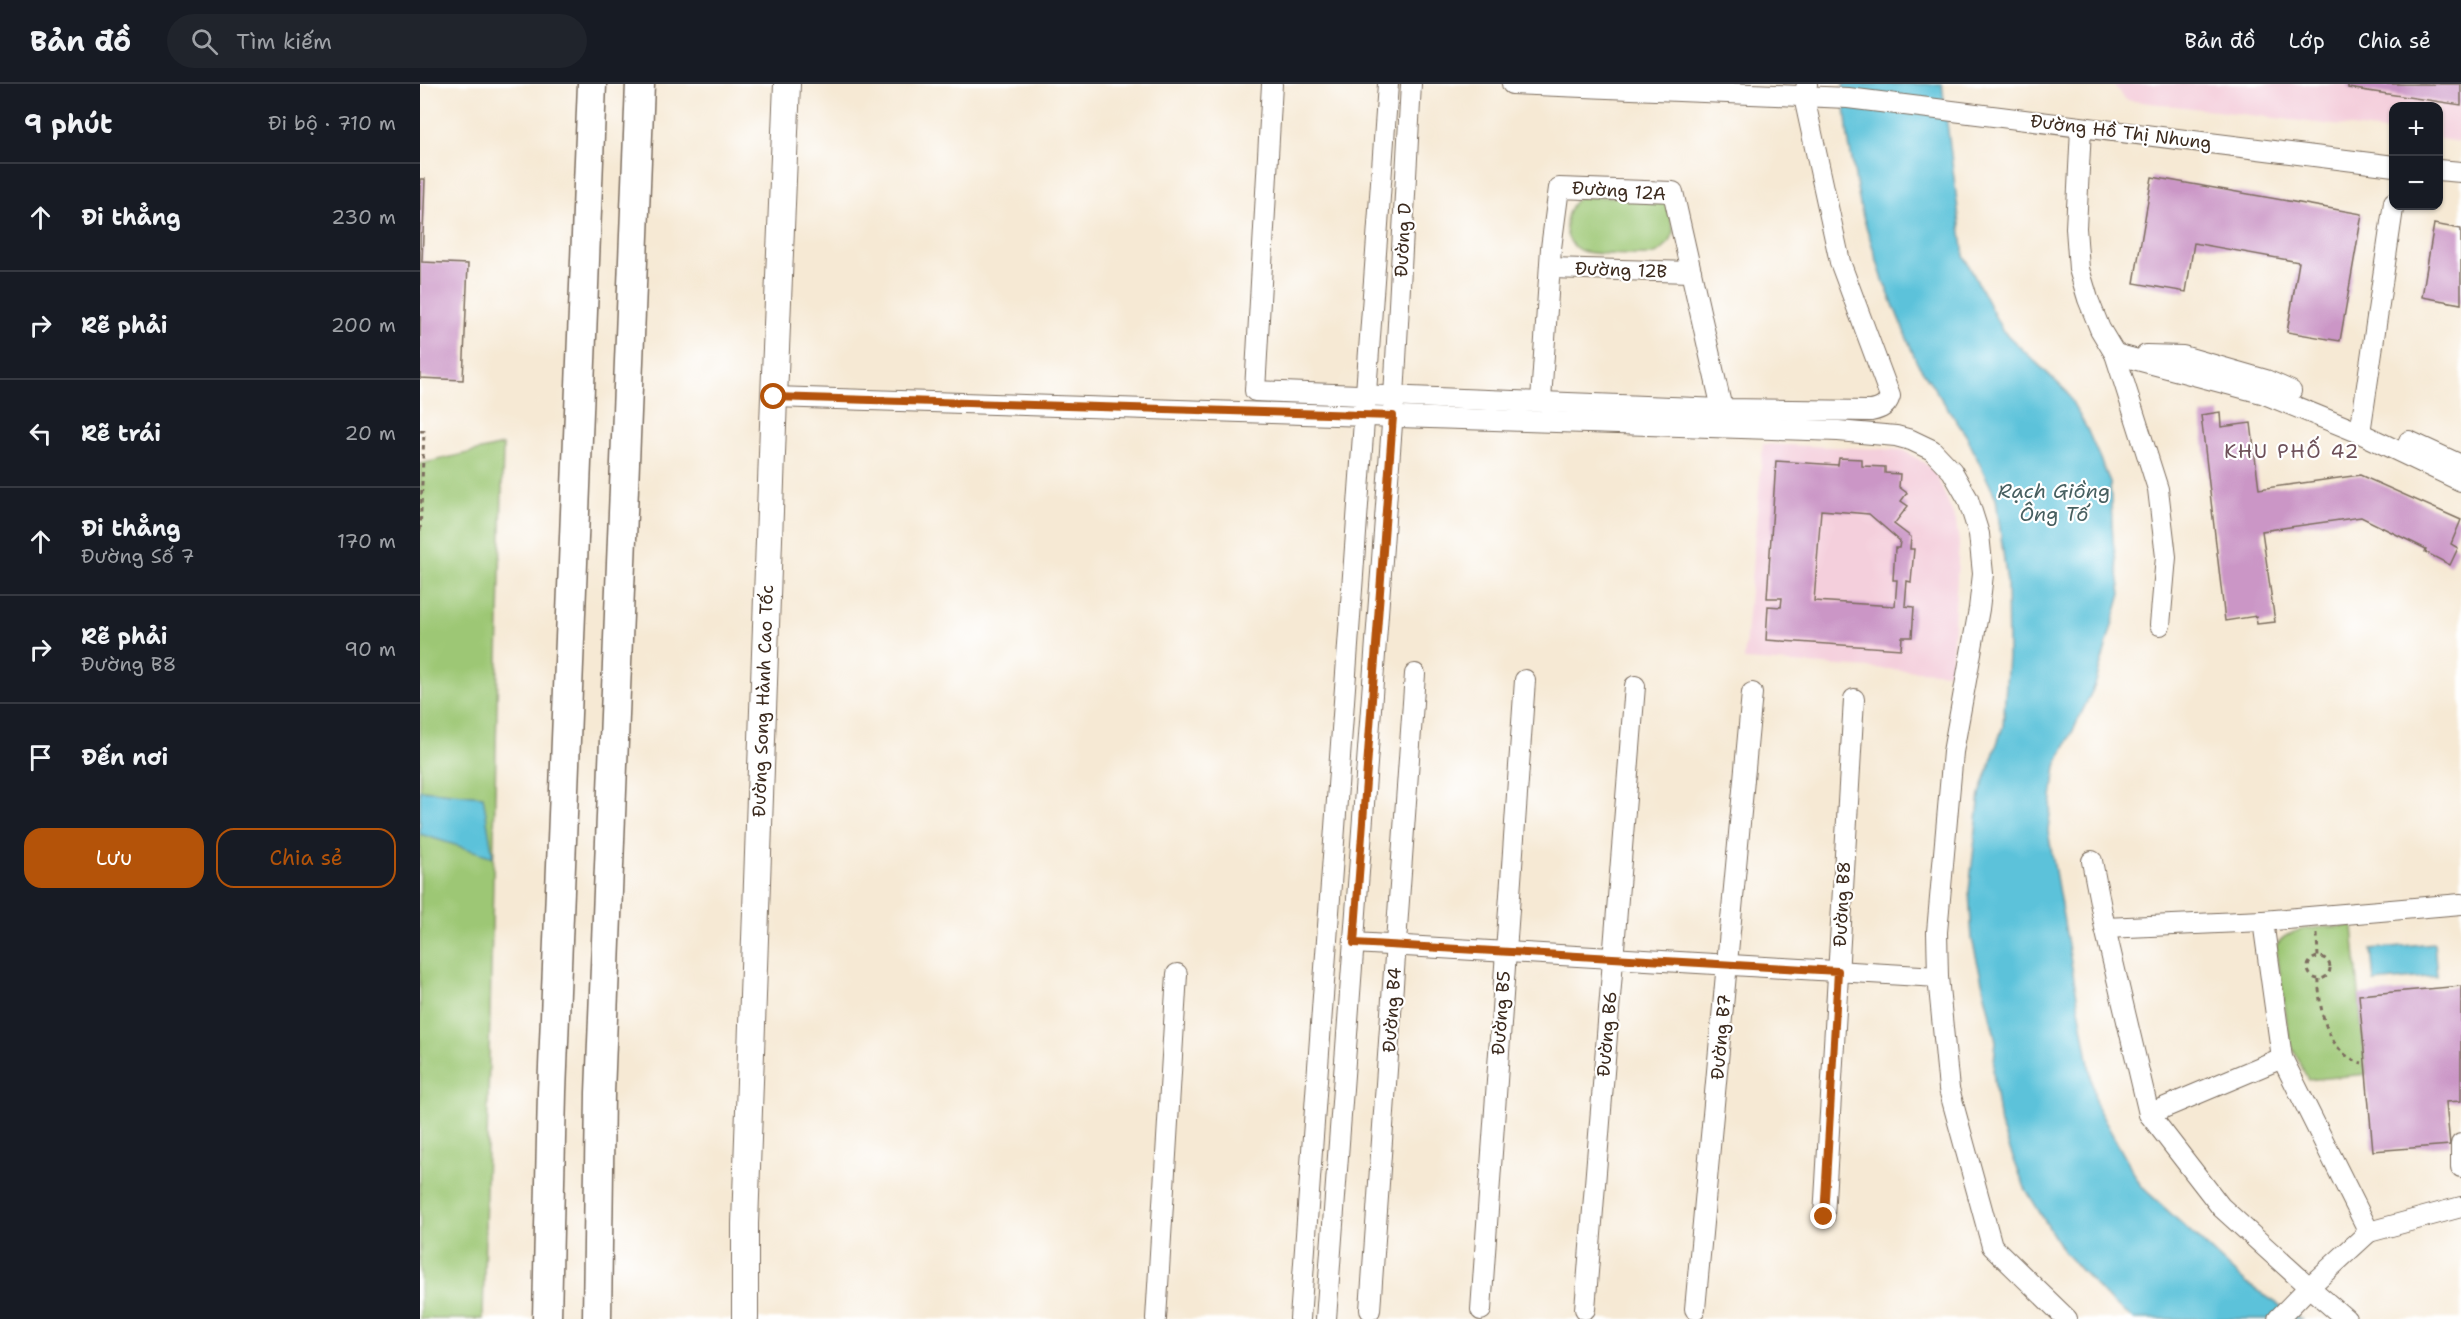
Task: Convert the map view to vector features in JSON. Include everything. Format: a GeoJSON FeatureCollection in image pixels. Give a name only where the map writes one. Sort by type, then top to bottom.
{"type":"FeatureCollection","features":[{"type":"Feature","properties":{"kind":"highway"},"geometry":{"type":"LineString","coordinates":[[548,1319],[552,1092],[592,84]]}},
{"type":"Feature","properties":{"kind":"highway"},"geometry":{"type":"LineString","coordinates":[[597,1319],[600,1093],[640,84]]}},
{"type":"Feature","properties":{"kind":"main road","name":"Đường Song Hành Cao Tốc"},"geometry":{"type":"LineString","coordinates":[[745,1319],[746,1200],[787,84]]}},
{"type":"Feature","properties":{"kind":"street"},"geometry":{"type":"LineString","coordinates":[[1272,84],[1255,391],[1366,406]]}},
{"type":"Feature","properties":{"kind":"street","name":"Đường D"},"geometry":{"type":"LineString","coordinates":[[1300,1319],[1389,84]]}},
{"type":"Feature","properties":{"kind":"street","name":"Đường D"},"geometry":{"type":"LineString","coordinates":[[1326,1319],[1394,406],[1411,84]]}},
{"type":"Feature","properties":{"kind":"street","name":"Đường Hồ Thị Nhung"},"geometry":{"type":"LineString","coordinates":[[1512,84],[1806,90],[1848,98],[2081,129],[2389,165]]}},
{"type":"Feature","properties":{"kind":"street"},"geometry":{"type":"LineString","coordinates":[[774,397],[1366,406],[1541,400],[1722,409],[1871,411],[1880,409],[1887,404],[1890,396],[1840,262],[1806,90]]}},
{"type":"Feature","properties":{"kind":"street"},"geometry":{"type":"LineString","coordinates":[[2081,129],[2076,228],[2079,269],[2100,329],[2115,354],[2158,489],[2166,557],[2160,625]]}},
{"type":"Feature","properties":{"kind":"street"},"geometry":{"type":"LineString","coordinates":[[2443,170],[2461,172]]}},
{"type":"Feature","properties":{"kind":"street","name":"Đường 12A"},"geometry":{"type":"LineString","coordinates":[[1541,400],[1550,268],[1559,188],[1673,192],[1722,409]]}},
{"type":"Feature","properties":{"kind":"street"},"geometry":{"type":"LineString","coordinates":[[2362,427],[2393,210]]}},
{"type":"Feature","properties":{"kind":"street","name":"Đường 12B"},"geometry":{"type":"LineString","coordinates":[[1550,268],[1691,272]]}},
{"type":"Feature","properties":{"kind":"street"},"geometry":{"type":"LineString","coordinates":[[2115,354],[2183,356],[2461,465]]}},
{"type":"Feature","properties":{"kind":"street"},"geometry":{"type":"LineString","coordinates":[[1394,406],[1896,436],[1932,450],[1952,471],[1968,499],[1979,534],[1983,574],[1979,609],[1953,752],[1937,932],[1938,977],[1949,1089],[1992,1246],[2067,1319]]}},
{"type":"Feature","properties":{"kind":"street"},"geometry":{"type":"LineString","coordinates":[[2362,427],[2461,481]]}},
{"type":"Feature","properties":{"kind":"street","name":"Đường B4"},"geometry":{"type":"LineString","coordinates":[[1370,1310],[1415,674]]}},
{"type":"Feature","properties":{"kind":"street","name":"Đường B5"},"geometry":{"type":"LineString","coordinates":[[1481,1310],[1524,680]]}},
{"type":"Feature","properties":{"kind":"street","name":"Đường B6"},"geometry":{"type":"LineString","coordinates":[[1585,1309],[1635,686]]}},
{"type":"Feature","properties":{"kind":"street","name":"Đường B7"},"geometry":{"type":"LineString","coordinates":[[1695,1309],[1752,693]]}},
{"type":"Feature","properties":{"kind":"street","name":"Đường B8"},"geometry":{"type":"LineString","coordinates":[[1824,1217],[1854,699]]}},
{"type":"Feature","properties":{"kind":"street"},"geometry":{"type":"LineString","coordinates":[[2092,861],[2105,928],[2149,1114],[2221,1207],[2346,1319]]}},
{"type":"Feature","properties":{"kind":"street"},"geometry":{"type":"LineString","coordinates":[[2105,928],[2263,921],[2461,903]]}},
{"type":"Feature","properties":{"kind":"street"},"geometry":{"type":"LineString","coordinates":[[2263,921],[2282,1058],[2369,1232]]}},
{"type":"Feature","properties":{"kind":"street"},"geometry":{"type":"LineString","coordinates":[[1354,943],[1938,977]]}},
{"type":"Feature","properties":{"kind":"street"},"geometry":{"type":"LineString","coordinates":[[1156,1319],[1177,974]]}},
{"type":"Feature","properties":{"kind":"street"},"geometry":{"type":"LineString","coordinates":[[2149,1114],[2282,1058]]}},
{"type":"Feature","properties":{"kind":"street"},"geometry":{"type":"LineString","coordinates":[[2461,1144],[2461,1167]]}},
{"type":"Feature","properties":{"kind":"street"},"geometry":{"type":"LineString","coordinates":[[2278,1319],[2369,1232],[2461,1207]]}},
{"type":"Feature","properties":{"kind":"path"},"geometry":{"type":"LineString","coordinates":[[420,432],[424,431],[420,535]]}},
{"type":"Feature","properties":{"kind":"path"},"geometry":{"type":"LineString","coordinates":[[2319,956],[2326,959],[2330,969],[2327,976],[2319,979],[2313,978],[2308,969],[2312,959],[2319,956]]}},
{"type":"Feature","properties":{"kind":"path"},"geometry":{"type":"LineString","coordinates":[[2319,979],[2320,1005],[2332,1037],[2339,1050],[2347,1057],[2362,1063]]}},
{"type":"Feature","properties":{"kind":"shaded area"},"geometry":{"type":"Polygon","coordinates":[[[2113,84],[2461,84],[2461,142],[2443,140],[2443,102],[2389,102],[2389,132],[2125,100],[2113,84]]]}},
{"type":"Feature","properties":{"kind":"shaded area"},"geometry":{"type":"Polygon","coordinates":[[[1763,444],[1903,450],[1935,472],[1956,521],[1959,543],[1951,673],[1744,660],[1763,444]]]}},
{"type":"Feature","properties":{"kind":"green space"},"geometry":{"type":"Polygon","coordinates":[[[1659,196],[1667,203],[1674,233],[1668,244],[1659,252],[1646,255],[1586,252],[1575,247],[1570,241],[1566,226],[1567,217],[1569,210],[1579,197],[1659,196]]]}},
{"type":"Feature","properties":{"kind":"green space"},"geometry":{"type":"Polygon","coordinates":[[[503,445],[483,1319],[420,1319],[420,464],[503,445]]]}},
{"type":"Feature","properties":{"kind":"green space"},"geometry":{"type":"Polygon","coordinates":[[[2353,926],[2366,1074],[2308,1080],[2290,1043],[2276,946],[2290,933],[2300,930],[2353,926]]]}},
{"type":"Feature","properties":{"kind":"water","name":"Rạch Giồng Ông Tố"},"geometry":{"type":"Polygon","coordinates":[[[1843,84],[1942,84],[1964,256],[2002,330],[2066,391],[2087,429],[2110,482],[2113,541],[2121,594],[2095,685],[2056,766],[2048,831],[2096,1105],[2141,1186],[2247,1284],[2301,1319],[2134,1319],[2112,1303],[2063,1251],[2025,1188],[2000,1124],[1993,1072],[1996,1041],[1972,939],[1969,891],[1980,794],[2003,726],[2008,656],[2007,583],[1996,498],[1966,435],[1917,363],[1883,280],[1861,210],[1848,138],[1843,84]]]}},
{"type":"Feature","properties":{"kind":"water"},"geometry":{"type":"Polygon","coordinates":[[[420,790],[483,796],[493,857],[420,834],[420,790]]]}},
{"type":"Feature","properties":{"kind":"water"},"geometry":{"type":"Polygon","coordinates":[[[2434,943],[2437,976],[2374,982],[2371,949],[2434,943]]]}},
{"type":"Feature","properties":{"kind":"building"},"geometry":{"type":"Polygon","coordinates":[[[2348,84],[2461,84],[2461,105],[2443,102],[2348,88],[2348,84]]]}},
{"type":"Feature","properties":{"kind":"building"},"geometry":{"type":"Polygon","coordinates":[[[2152,177],[2362,214],[2340,341],[2287,332],[2299,262],[2194,243],[2186,292],[2134,283],[2152,177]]]}},
{"type":"Feature","properties":{"kind":"building"},"geometry":{"type":"Polygon","coordinates":[[[420,179],[425,179],[422,262],[468,264],[463,380],[420,378],[420,179]]]}},
{"type":"Feature","properties":{"kind":"building"},"geometry":{"type":"Polygon","coordinates":[[[2434,224],[2461,229],[2461,304],[2422,297],[2434,224]]]}},
{"type":"Feature","properties":{"kind":"building"},"geometry":{"type":"Polygon","coordinates":[[[2220,412],[2221,427],[2251,423],[2259,489],[2360,475],[2461,520],[2451,544],[2458,548],[2450,565],[2425,552],[2426,549],[2361,517],[2262,531],[2275,622],[2257,624],[2256,616],[2225,621],[2201,415],[2220,412]]]}},
{"type":"Feature","properties":{"kind":"building"},"geometry":{"type":"Polygon","coordinates":[[[1839,458],[1862,459],[1862,466],[1885,467],[1885,473],[1900,474],[1899,487],[1907,493],[1901,501],[1908,506],[1894,524],[1911,537],[1910,549],[1914,549],[1911,582],[1907,581],[1905,606],[1914,607],[1912,637],[1902,637],[1901,649],[1766,640],[1768,606],[1781,607],[1782,598],[1767,598],[1776,461],[1838,465],[1839,458]],[[1821,510],[1814,601],[1895,606],[1897,580],[1893,580],[1895,548],[1899,548],[1900,541],[1869,514],[1821,510]]]}},
{"type":"Feature","properties":{"kind":"building"},"geometry":{"type":"Polygon","coordinates":[[[2461,986],[2461,1101],[2446,1102],[2450,1145],[2373,1151],[2359,995],[2461,986]]]}},
{"type":"Feature","properties":{"kind":"district","name":"KHU PHỐ 42"},"geometry":{"type":"Point","coordinates":[2292,451]}},
{"type":"Feature","properties":{"kind":"route"},"geometry":{"type":"LineString","coordinates":[[774,397],[1393,416],[1354,943],[1838,971],[1824,1217]]}}]}
